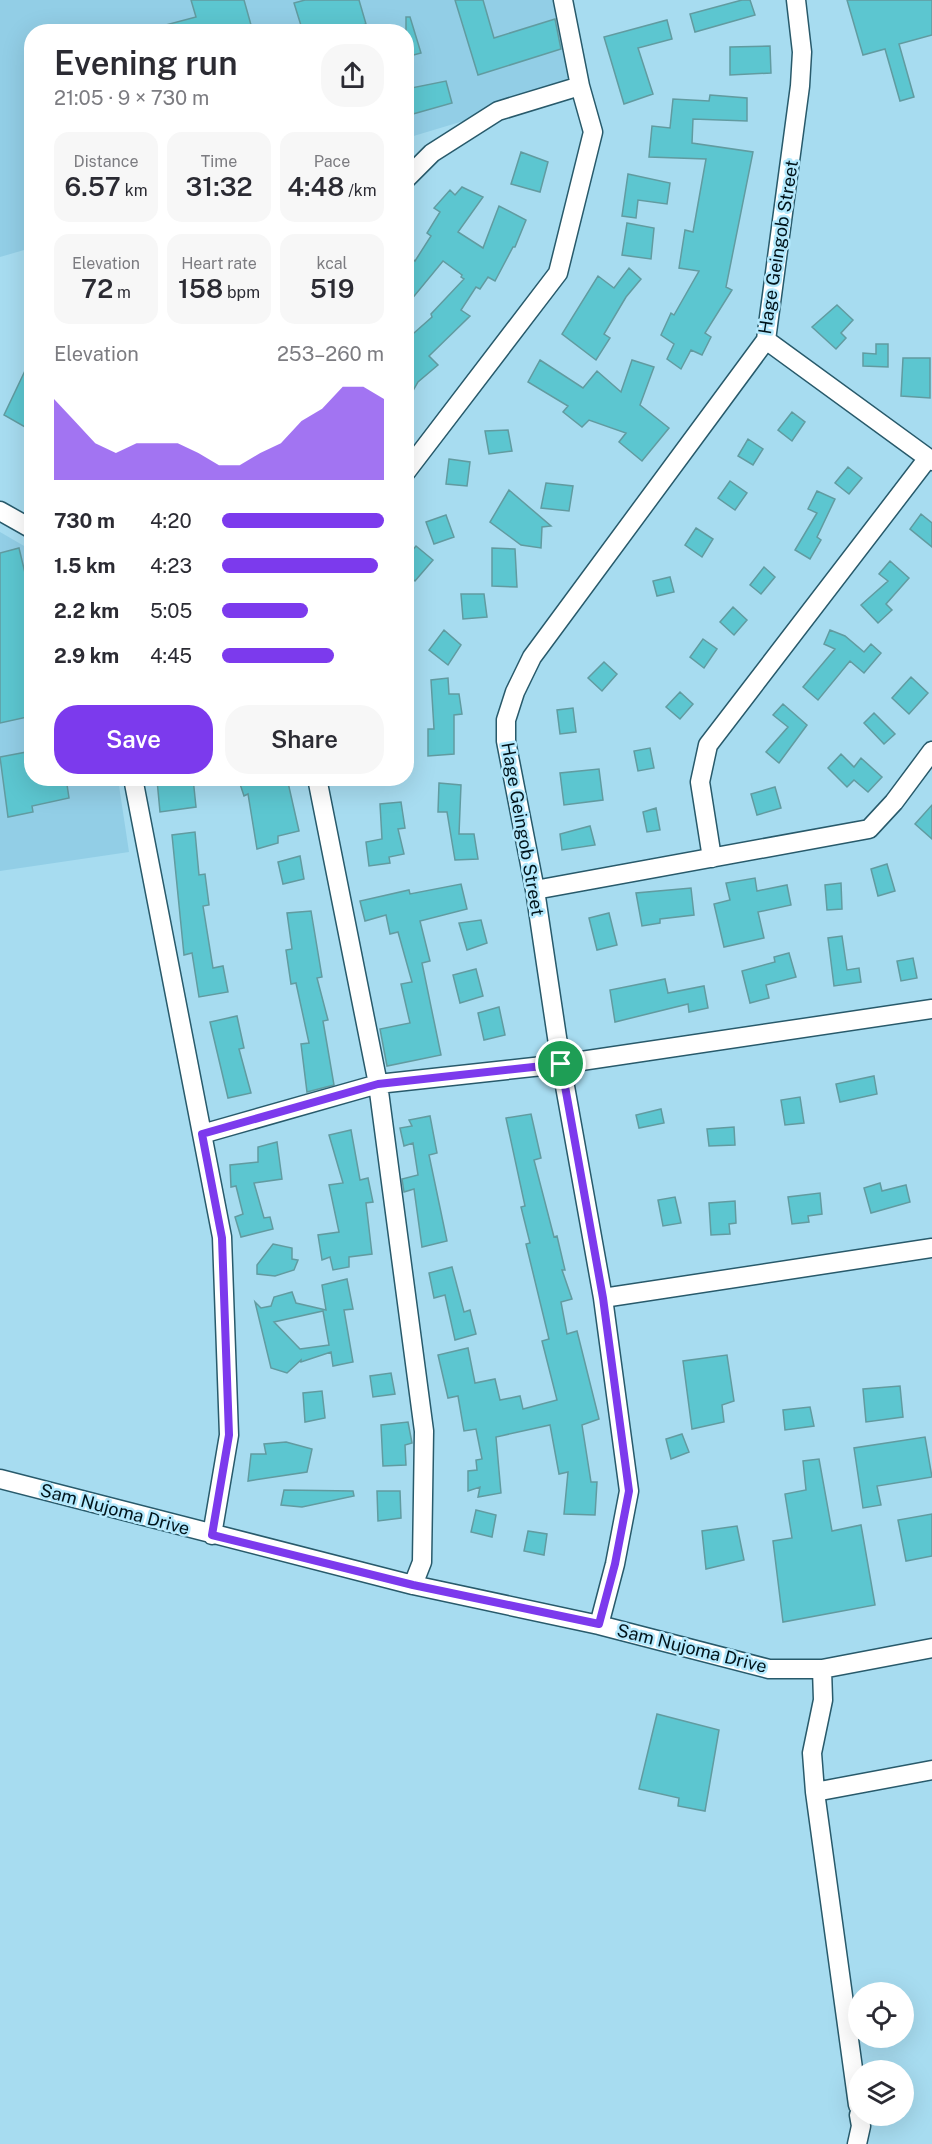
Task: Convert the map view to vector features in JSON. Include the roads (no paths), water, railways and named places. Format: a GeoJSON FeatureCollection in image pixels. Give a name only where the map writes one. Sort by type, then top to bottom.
{"type":"FeatureCollection","features":[{"type":"Feature","properties":{"kind":"street"},"geometry":{"type":"LineString","coordinates":[[414,462],[558,273],[593,132],[580,86],[563,0]]}},
{"type":"Feature","properties":{"kind":"street","name":"Hage Geingob Street"},"geometry":{"type":"LineString","coordinates":[[599,1624],[615,1564],[629,1491],[603,1298],[561,1064],[535,890],[506,741],[506,720],[515,692],[532,657],[766,340],[800,86],[802,52],[796,0]]}},
{"type":"Feature","properties":{"kind":"street"},"geometry":{"type":"LineString","coordinates":[[414,171],[432,153],[498,111],[580,86]]}},
{"type":"Feature","properties":{"kind":"street"},"geometry":{"type":"LineString","coordinates":[[712,858],[700,782],[708,745],[930,460],[766,340]]}},
{"type":"Feature","properties":{"kind":"street"},"geometry":{"type":"LineString","coordinates":[[0,511],[24,524]]}},
{"type":"Feature","properties":{"kind":"street"},"geometry":{"type":"LineString","coordinates":[[535,890],[869,829],[894,801],[932,751]]}},
{"type":"Feature","properties":{"kind":"street"},"geometry":{"type":"LineString","coordinates":[[135,786],[222,1238],[229,1435],[212,1535]]}},
{"type":"Feature","properties":{"kind":"street"},"geometry":{"type":"LineString","coordinates":[[319,786],[378,1084],[424,1431],[422,1562],[413,1585]]}},
{"type":"Feature","properties":{"kind":"street"},"geometry":{"type":"LineString","coordinates":[[202,1134],[378,1084],[561,1064],[932,1009]]}},
{"type":"Feature","properties":{"kind":"street"},"geometry":{"type":"LineString","coordinates":[[603,1298],[932,1248]]}},
{"type":"Feature","properties":{"kind":"street","name":"Sam Nujoma Drive"},"geometry":{"type":"LineString","coordinates":[[0,1479],[413,1585],[599,1624],[769,1669],[822,1669],[932,1648]]}},
{"type":"Feature","properties":{"kind":"street"},"geometry":{"type":"LineString","coordinates":[[822,1669],[823,1700],[812,1753],[815,1792],[852,2060]]}},
{"type":"Feature","properties":{"kind":"street"},"geometry":{"type":"LineString","coordinates":[[815,1792],[932,1770]]}},
{"type":"Feature","properties":{"kind":"street"},"geometry":{"type":"LineString","coordinates":[[857,2144],[861,2126]]}}]}
